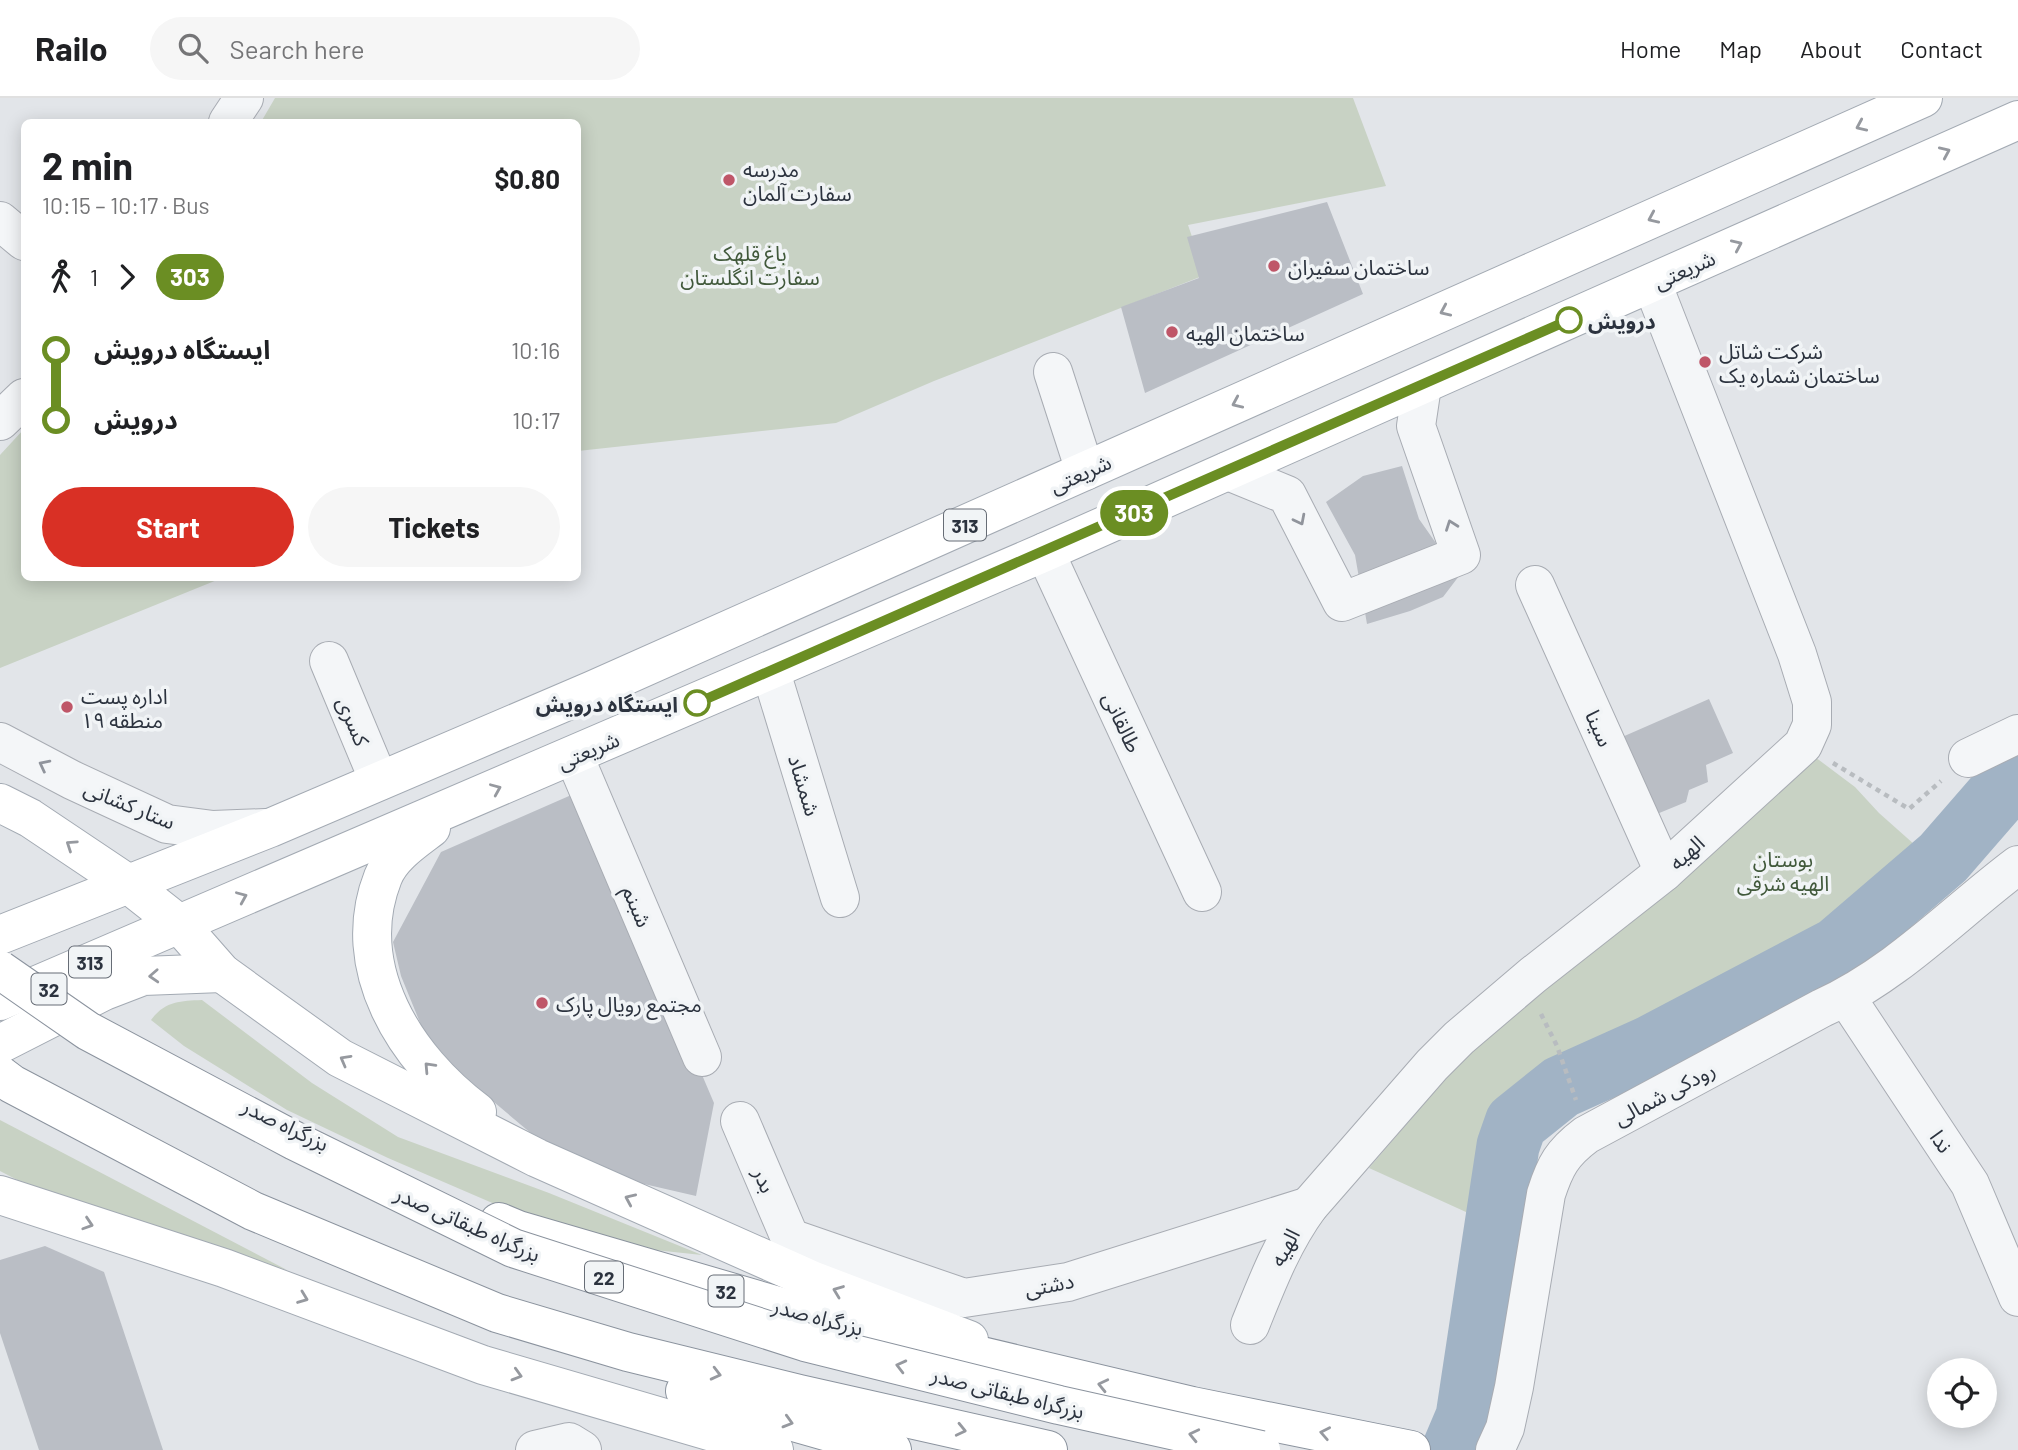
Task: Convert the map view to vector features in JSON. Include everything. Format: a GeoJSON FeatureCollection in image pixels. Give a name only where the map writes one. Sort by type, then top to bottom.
{"type":"FeatureCollection","features":[{"type":"Feature","properties":{"kind":"main road","name":"شریعتی"},"geometry":{"type":"LineString","coordinates":[[0,936],[270,828],[593,690],[1923,98]]}},
{"type":"Feature","properties":{"kind":"main road","name":"شریعتی"},"geometry":{"type":"LineString","coordinates":[[0,1001],[771,672],[2018,120]]}},
{"type":"Feature","properties":{"kind":"main road"},"geometry":{"type":"LineString","coordinates":[[0,803],[30,818],[127,883],[179,924],[222,973],[340,1058],[537,1158],[814,1281],[1062,1376]]}},
{"type":"Feature","properties":{"kind":"main road"},"geometry":{"type":"LineString","coordinates":[[459,805],[404,849],[384,875],[375,909],[372,952],[385,1001],[413,1049],[458,1098],[537,1158]]}},
{"type":"Feature","properties":{"kind":"main road"},"geometry":{"type":"LineString","coordinates":[[306,812],[324,862]]}},
{"type":"Feature","properties":{"kind":"main road","name":"بزرگراه صدر"},"geometry":{"type":"LineString","coordinates":[[0,951],[98,1026],[299,1132],[518,1230],[809,1315],[1192,1406],[1401,1448]]}},
{"type":"Feature","properties":{"kind":"main road","name":"بزرگراه طبقاتی صدر"},"geometry":{"type":"LineString","coordinates":[[0,970],[88,1031],[295,1142],[513,1248],[805,1342],[1059,1405],[1261,1450]]}},
{"type":"Feature","properties":{"kind":"main road"},"geometry":{"type":"LineString","coordinates":[[0,1044],[104,991],[143,976],[222,973]]}},
{"type":"Feature","properties":{"kind":"main road"},"geometry":{"type":"LineString","coordinates":[[2,1086],[12,1084],[253,1211],[497,1313],[654,1359],[1048,1450]]}},
{"type":"Feature","properties":{"kind":"main road"},"geometry":{"type":"LineString","coordinates":[[2,1086],[250,1221],[491,1334],[794,1424],[892,1450]]}},
{"type":"Feature","properties":{"kind":"main road"},"geometry":{"type":"LineString","coordinates":[[11,1206],[224,1268],[483,1365],[774,1450]]}},
{"type":"Feature","properties":{"kind":"street"},"geometry":{"type":"LineString","coordinates":[[0,221],[21,238]]}},
{"type":"Feature","properties":{"kind":"street"},"geometry":{"type":"LineString","coordinates":[[1652,283],[1801,666],[1812,702],[1812,725],[1803,745]]}},
{"type":"Feature","properties":{"kind":"street"},"geometry":{"type":"LineString","coordinates":[[1053,372],[1085,471]]}},
{"type":"Feature","properties":{"kind":"street"},"geometry":{"type":"LineString","coordinates":[[1228,471],[1287,495],[1342,602],[1461,555],[1416,426],[1422,386]]}},
{"type":"Feature","properties":{"kind":"street"},"geometry":{"type":"LineString","coordinates":[[0,421],[21,401]]}},
{"type":"Feature","properties":{"kind":"street","name":"طالقانی"},"geometry":{"type":"LineString","coordinates":[[1045,552],[1202,892]]}},
{"type":"Feature","properties":{"kind":"street","name":"سینا"},"geometry":{"type":"LineString","coordinates":[[1535,585],[1664,872]]}},
{"type":"Feature","properties":{"kind":"street","name":"کسری"},"geometry":{"type":"LineString","coordinates":[[329,661],[379,781]]}},
{"type":"Feature","properties":{"kind":"street","name":"شمشاد"},"geometry":{"type":"LineString","coordinates":[[771,672],[840,898]]}},
{"type":"Feature","properties":{"kind":"street"},"geometry":{"type":"LineString","coordinates":[[1968,758],[2018,734]]}},
{"type":"Feature","properties":{"kind":"street","name":"ستار کشانی"},"geometry":{"type":"LineString","coordinates":[[0,742],[72,780],[167,824],[213,830],[270,828]]}},
{"type":"Feature","properties":{"kind":"street","name":"الهیه"},"geometry":{"type":"LineString","coordinates":[[1250,1325],[1281,1250],[1309,1206],[1432,1065],[1459,1038],[1533,975],[1664,872],[1803,745]]}},
{"type":"Feature","properties":{"kind":"street","name":"شبنم"},"geometry":{"type":"LineString","coordinates":[[574,756],[702,1057]]}},
{"type":"Feature","properties":{"kind":"street","name":"رودکی شمالی"},"geometry":{"type":"LineString","coordinates":[[1495,1450],[1505,1428],[1514,1387],[1546,1195],[1554,1170],[1568,1148],[1586,1135],[1846,997],[1925,942],[2018,865]]}},
{"type":"Feature","properties":{"kind":"street","name":"ندا"},"geometry":{"type":"LineString","coordinates":[[1846,997],[1970,1184],[2018,1297]]}},
{"type":"Feature","properties":{"kind":"street","name":"بدر"},"geometry":{"type":"LineString","coordinates":[[740,1121],[790,1238]]}},
{"type":"Feature","properties":{"kind":"street","name":"دشتی"},"geometry":{"type":"LineString","coordinates":[[790,1238],[964,1298],[1068,1282],[1309,1206]]}},
{"type":"Feature","properties":{"kind":"path"},"geometry":{"type":"LineString","coordinates":[[1803,745],[1909,809],[1968,758]]}},
{"type":"Feature","properties":{"kind":"path"},"geometry":{"type":"LineString","coordinates":[[1538,1007],[1557,1046],[1577,1103]]}},
{"type":"Feature","properties":{"kind":"green space","name":"باغ قلهک سفارت انگلستان"},"geometry":{"type":"Polygon","coordinates":[[[275,98],[1353,98],[1386,186],[1188,225],[1205,275],[934,381],[836,423],[581,451],[581,119],[263,119],[275,98]]]}},
{"type":"Feature","properties":{"kind":"green space"},"geometry":{"type":"Polygon","coordinates":[[[21,432],[21,581],[215,581],[0,668],[0,455],[21,432]]]}},
{"type":"Feature","properties":{"kind":"green space","name":"بوستان الهیه شرقی"},"geometry":{"type":"Polygon","coordinates":[[[1811,754],[1855,787],[1915,845],[1813,936],[1740,984],[1599,1045],[1515,1090],[1496,1111],[1477,1217],[1369,1168],[1450,1073],[1490,1033],[1811,754]]]}},
{"type":"Feature","properties":{"kind":"green space"},"geometry":{"type":"Polygon","coordinates":[[[202,1000],[312,1083],[398,1137],[549,1193],[702,1255],[626,1247],[497,1205],[388,1158],[287,1110],[184,1046],[151,1020],[167,1006],[202,1000]]]}},
{"type":"Feature","properties":{"kind":"green space"},"geometry":{"type":"Polygon","coordinates":[[[0,1120],[287,1270],[174,1238],[56,1200],[0,1171],[0,1120]]]}},
{"type":"Feature","properties":{"kind":"building","name":"ساختمان سفیران"},"geometry":{"type":"Polygon","coordinates":[[[1327,202],[1363,294],[1145,393],[1121,307],[1199,278],[1187,237],[1327,202]]]}},
{"type":"Feature","properties":{"kind":"building"},"geometry":{"type":"Polygon","coordinates":[[[1402,466],[1419,519],[1459,576],[1443,597],[1410,611],[1367,624],[1355,555],[1326,502],[1363,476],[1402,466]]]}},
{"type":"Feature","properties":{"kind":"building"},"geometry":{"type":"Polygon","coordinates":[[[1709,699],[1733,753],[1706,765],[1708,782],[1689,790],[1686,802],[1652,816],[1613,741],[1709,699]]]}},
{"type":"Feature","properties":{"kind":"building","name":"مجتمع رویال پارک"},"geometry":{"type":"Polygon","coordinates":[[[585,789],[628,901],[714,1103],[696,1196],[631,1181],[545,1145],[457,1071],[423,1030],[401,976],[393,942],[441,852],[585,789]]]}},
{"type":"Feature","properties":{"kind":"building"},"geometry":{"type":"Polygon","coordinates":[[[45,1246],[104,1272],[163,1450],[39,1450],[0,1333],[0,1260],[45,1246]]]}},
{"type":"Feature","properties":{"kind":"waterway"},"geometry":{"type":"LineString","coordinates":[[1453,1450],[1467,1417],[1508,1146],[1516,1123],[1561,1087],[1650,1047],[1838,948],[1943,858],[2018,775]]}},
{"type":"Feature","properties":{"kind":"bus line","name":"303"},"geometry":{"type":"LineString","coordinates":[[697,703],[1569,320]]}},
{"type":"Feature","properties":{"kind":"place","name":"مدرسه سفارت آلمان"},"geometry":{"type":"Point","coordinates":[729,180]}},
{"type":"Feature","properties":{"kind":"place","name":"ساختمان سفیران"},"geometry":{"type":"Point","coordinates":[1274,266]}},
{"type":"Feature","properties":{"kind":"place","name":"درویش"},"geometry":{"type":"Point","coordinates":[1569,320]}},
{"type":"Feature","properties":{"kind":"place","name":"ساختمان الهیه"},"geometry":{"type":"Point","coordinates":[1172,332]}},
{"type":"Feature","properties":{"kind":"place","name":"شرکت شاتل ساختمان شماره یک"},"geometry":{"type":"Point","coordinates":[1705,362]}},
{"type":"Feature","properties":{"kind":"place","name":"ایستگاه درویش"},"geometry":{"type":"Point","coordinates":[697,703]}},
{"type":"Feature","properties":{"kind":"place","name":"اداره پست منطقه ۱۹"},"geometry":{"type":"Point","coordinates":[67,707]}},
{"type":"Feature","properties":{"kind":"place","name":"مجتمع رویال پارک"},"geometry":{"type":"Point","coordinates":[542,1003]}}]}
